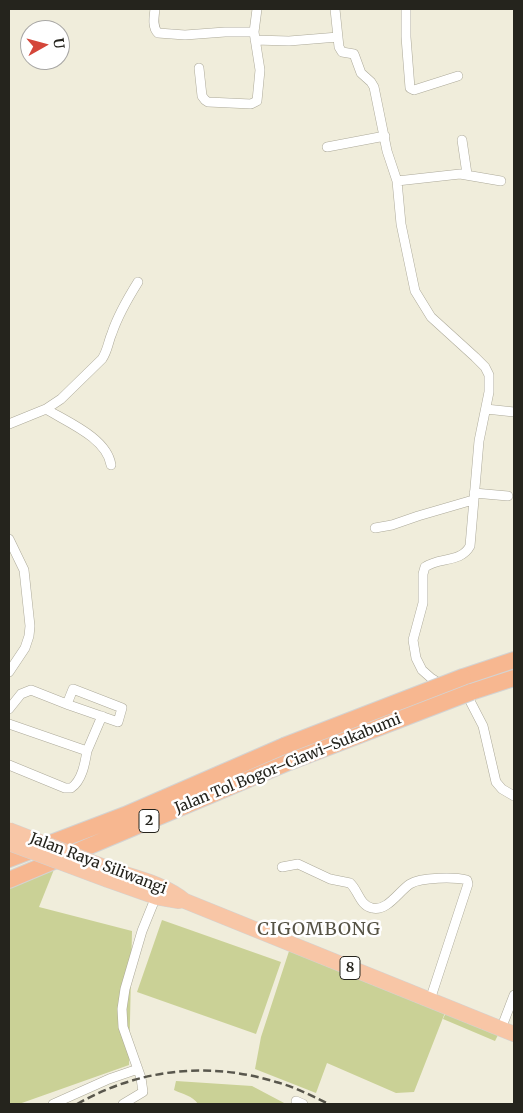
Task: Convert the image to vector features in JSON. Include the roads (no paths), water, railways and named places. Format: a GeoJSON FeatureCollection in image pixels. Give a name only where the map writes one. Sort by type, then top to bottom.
{"type":"FeatureCollection","features":[{"type":"Feature","properties":{"kind":"highway","name":"Jalan Tol Bogor–Ciawi–Sukabumi"},"geometry":{"type":"LineString","coordinates":[[9,859],[125,815],[284,746],[464,677],[514,660]]}},
{"type":"Feature","properties":{"kind":"highway","name":"Jalan Tol Bogor–Ciawi–Sukabumi"},"geometry":{"type":"LineString","coordinates":[[9,880],[83,847],[289,762],[471,692],[514,678]]}},
{"type":"Feature","properties":{"kind":"highway","name":"Jalan Raya Siliwangi"},"geometry":{"type":"LineString","coordinates":[[9,830],[110,875]]}},
{"type":"Feature","properties":{"kind":"highway","name":"Jalan Raya Siliwangi"},"geometry":{"type":"LineString","coordinates":[[9,843],[185,901],[508,1031]]}},
{"type":"Feature","properties":{"kind":"street"},"geometry":{"type":"LineString","coordinates":[[155,9],[155,29],[158,33],[185,35],[225,32],[289,41],[338,36]]}},
{"type":"Feature","properties":{"kind":"street"},"geometry":{"type":"LineString","coordinates":[[199,68],[202,96],[208,102],[255,103],[258,99],[260,70],[255,36],[257,9]]}},
{"type":"Feature","properties":{"kind":"street"},"geometry":{"type":"LineString","coordinates":[[336,9],[340,50],[354,54],[361,73],[372,84],[387,150],[397,181],[401,224],[415,291],[431,317],[488,370],[490,379],[480,434],[471,541],[468,550],[460,557],[430,564],[424,570],[423,603],[413,637],[413,647],[418,663],[424,672],[442,685],[463,694],[469,699],[483,726],[496,782],[502,789],[514,796]]}},
{"type":"Feature","properties":{"kind":"street"},"geometry":{"type":"LineString","coordinates":[[406,9],[409,85],[412,90],[458,76]]}},
{"type":"Feature","properties":{"kind":"street"},"geometry":{"type":"LineString","coordinates":[[327,147],[385,136]]}},
{"type":"Feature","properties":{"kind":"street"},"geometry":{"type":"LineString","coordinates":[[462,140],[467,174]]}},
{"type":"Feature","properties":{"kind":"street"},"geometry":{"type":"LineString","coordinates":[[397,181],[467,174],[501,181]]}},
{"type":"Feature","properties":{"kind":"street"},"geometry":{"type":"LineString","coordinates":[[9,424],[46,409],[68,393],[102,359],[108,349],[112,332],[119,316],[138,282]]}},
{"type":"Feature","properties":{"kind":"street"},"geometry":{"type":"LineString","coordinates":[[46,409],[102,445],[107,451],[112,465]]}},
{"type":"Feature","properties":{"kind":"street"},"geometry":{"type":"LineString","coordinates":[[486,409],[514,412]]}},
{"type":"Feature","properties":{"kind":"street"},"geometry":{"type":"LineString","coordinates":[[375,528],[392,526],[474,497],[508,496]]}},
{"type":"Feature","properties":{"kind":"street"},"geometry":{"type":"LineString","coordinates":[[9,539],[24,570],[30,626],[25,648],[9,672]]}},
{"type":"Feature","properties":{"kind":"street"},"geometry":{"type":"LineString","coordinates":[[9,709],[21,694],[31,690],[67,704],[118,722],[124,703],[73,689],[67,704]]}},
{"type":"Feature","properties":{"kind":"street"},"geometry":{"type":"LineString","coordinates":[[9,765],[66,788],[75,786],[86,762],[87,751],[102,716]]}},
{"type":"Feature","properties":{"kind":"street"},"geometry":{"type":"LineString","coordinates":[[9,724],[87,751]]}},
{"type":"Feature","properties":{"kind":"street"},"geometry":{"type":"LineString","coordinates":[[282,867],[298,864],[330,879],[350,883],[365,904],[377,909],[387,904],[413,883],[427,879],[467,880],[468,884],[430,1000]]}},
{"type":"Feature","properties":{"kind":"street"},"geometry":{"type":"LineString","coordinates":[[123,1104],[143,1092],[138,1069],[123,1026],[122,1009],[142,931],[157,892]]}},
{"type":"Feature","properties":{"kind":"street"},"geometry":{"type":"LineString","coordinates":[[508,1031],[514,995]]}},
{"type":"Feature","properties":{"kind":"street"},"geometry":{"type":"LineString","coordinates":[[53,1104],[109,1079],[138,1069]]}},
{"type":"Feature","properties":{"kind":"railway"},"geometry":{"type":"LineString","coordinates":[[77,1104],[101,1092],[149,1076],[174,1072],[200,1071],[250,1075],[297,1089],[329,1104]]}},
{"type":"Feature","properties":{"kind":"district","name":"CIGOMBONG"},"geometry":{"type":"Point","coordinates":[319,930]}}]}
